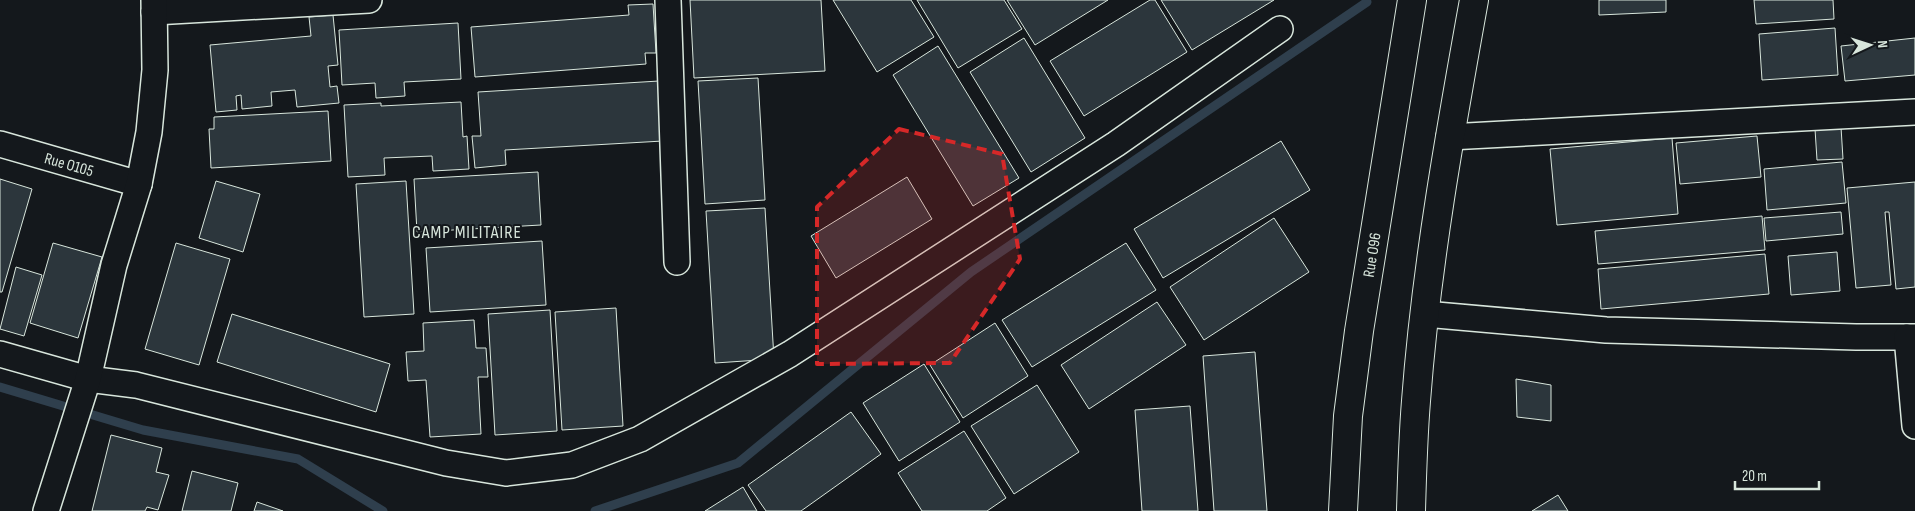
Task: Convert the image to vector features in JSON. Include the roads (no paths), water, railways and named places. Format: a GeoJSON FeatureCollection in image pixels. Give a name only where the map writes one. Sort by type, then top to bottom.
{"type":"FeatureCollection","features":[{"type":"Feature","properties":{"kind":"main road","name":"Rue O96"},"geometry":{"type":"LineString","coordinates":[[1343,511],[1348,416],[1359,331],[1412,0]]}},
{"type":"Feature","properties":{"kind":"main road"},"geometry":{"type":"LineString","coordinates":[[1411,511],[1416,401],[1425,314],[1449,137],[1474,0]]}},
{"type":"Feature","properties":{"kind":"street"},"geometry":{"type":"LineString","coordinates":[[46,511],[88,379],[114,265],[139,184],[149,132],[155,70],[154,6],[369,0]]}},
{"type":"Feature","properties":{"kind":"street"},"geometry":{"type":"LineString","coordinates":[[668,0],[677,262]]}},
{"type":"Feature","properties":{"kind":"street"},"geometry":{"type":"LineString","coordinates":[[0,354],[88,379],[136,385],[446,463],[506,473],[572,465],[640,439],[790,354],[1116,144],[1280,29]]}},
{"type":"Feature","properties":{"kind":"street"},"geometry":{"type":"LineString","coordinates":[[1449,137],[1915,112]]}},
{"type":"Feature","properties":{"kind":"street","name":"Rue O105"},"geometry":{"type":"LineString","coordinates":[[0,144],[139,184]]}},
{"type":"Feature","properties":{"kind":"street"},"geometry":{"type":"LineString","coordinates":[[1425,314],[1606,330],[1911,337],[1915,426]]}},
{"type":"Feature","properties":{"kind":"waterway"},"geometry":{"type":"LineString","coordinates":[[595,511],[738,463],[971,272],[1367,2]]}},
{"type":"Feature","properties":{"kind":"waterway"},"geometry":{"type":"LineString","coordinates":[[0,387],[143,430],[298,459],[383,511]]}},
{"type":"Feature","properties":{"kind":"district","name":"CAMP MILITAIRE"},"geometry":{"type":"Point","coordinates":[467,232]}}]}
